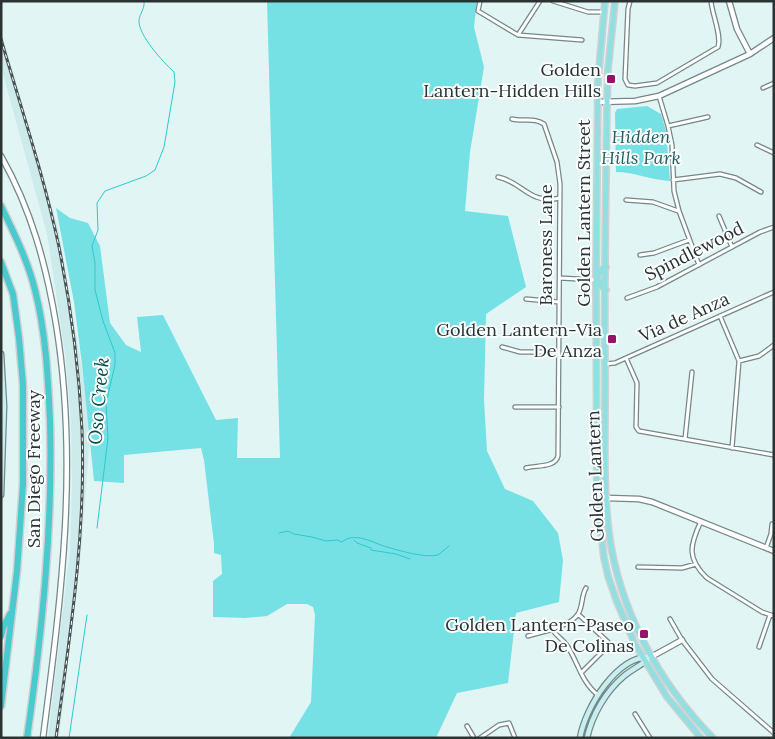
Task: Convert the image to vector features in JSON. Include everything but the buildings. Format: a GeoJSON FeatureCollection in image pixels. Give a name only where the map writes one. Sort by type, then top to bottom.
{"type":"FeatureCollection","features":[{"type":"Feature","properties":{"kind":"highway","name":"San Diego Freeway"},"geometry":{"type":"LineString","coordinates":[[1,206],[19,244],[35,289],[44,336],[48,385],[50,483],[46,574],[26,738]]}},
{"type":"Feature","properties":{"kind":"highway","name":"San Diego Freeway"},"geometry":{"type":"LineString","coordinates":[[1,262],[13,294],[23,385],[22,511],[13,609],[1,706]]}},
{"type":"Feature","properties":{"kind":"highway"},"geometry":{"type":"LineString","coordinates":[[1,636],[13,609]]}},
{"type":"Feature","properties":{"kind":"main road","name":"Golden Lantern Street"},"geometry":{"type":"LineString","coordinates":[[596,365],[598,102],[606,1]]}},
{"type":"Feature","properties":{"kind":"main road","name":"Golden Lantern Street"},"geometry":{"type":"LineString","coordinates":[[605,364],[607,103],[608,69],[615,1]]}},
{"type":"Feature","properties":{"kind":"main road"},"geometry":{"type":"LineString","coordinates":[[606,267],[601,270],[596,280],[601,282],[601,286],[606,290]]}},
{"type":"Feature","properties":{"kind":"main road"},"geometry":{"type":"LineString","coordinates":[[1,354],[4,406],[1,495]]}},
{"type":"Feature","properties":{"kind":"main road"},"geometry":{"type":"LineString","coordinates":[[597,356],[605,364],[601,374],[597,376]]}},
{"type":"Feature","properties":{"kind":"main road","name":"Golden Lantern"},"geometry":{"type":"LineString","coordinates":[[605,364],[606,498],[611,547],[620,585],[651,657],[686,709],[713,738]]}},
{"type":"Feature","properties":{"kind":"main road","name":"Golden Lantern"},"geometry":{"type":"LineString","coordinates":[[596,365],[597,498],[604,558],[614,593],[643,659],[667,697],[701,738]]}},
{"type":"Feature","properties":{"kind":"main road"},"geometry":{"type":"LineString","coordinates":[[596,462],[600,472],[602,495],[606,498],[601,505],[602,534]]}},
{"type":"Feature","properties":{"kind":"main road"},"geometry":{"type":"LineString","coordinates":[[580,738],[586,717],[606,683],[624,667],[651,657]]}},
{"type":"Feature","properties":{"kind":"main road"},"geometry":{"type":"LineString","coordinates":[[587,738],[591,723],[604,699],[617,682],[643,659]]}},
{"type":"Feature","properties":{"kind":"main road"},"geometry":{"type":"LineString","coordinates":[[598,695],[604,699]]}},
{"type":"Feature","properties":{"kind":"street"},"geometry":{"type":"LineString","coordinates":[[480,1],[478,11],[518,35],[582,40]]}},
{"type":"Feature","properties":{"kind":"street"},"geometry":{"type":"LineString","coordinates":[[518,35],[540,1]]}},
{"type":"Feature","properties":{"kind":"street"},"geometry":{"type":"LineString","coordinates":[[552,1],[588,12],[604,12]]}},
{"type":"Feature","properties":{"kind":"street"},"geometry":{"type":"LineString","coordinates":[[630,1],[625,79],[628,85],[635,86],[657,83],[718,47],[720,41],[711,1]]}},
{"type":"Feature","properties":{"kind":"street"},"geometry":{"type":"LineString","coordinates":[[729,1],[737,29],[750,54]]}},
{"type":"Feature","properties":{"kind":"street"},"geometry":{"type":"LineString","coordinates":[[598,102],[635,101],[659,96],[750,54],[774,38]]}},
{"type":"Feature","properties":{"kind":"street"},"geometry":{"type":"LineString","coordinates":[[763,88],[774,83]]}},
{"type":"Feature","properties":{"kind":"street"},"geometry":{"type":"LineString","coordinates":[[659,96],[672,146],[673,180],[679,211],[699,265]]}},
{"type":"Feature","properties":{"kind":"street"},"geometry":{"type":"LineString","coordinates":[[668,126],[708,117]]}},
{"type":"Feature","properties":{"kind":"street","name":"Baroness Lane"},"geometry":{"type":"LineString","coordinates":[[512,119],[520,121],[538,120],[546,126],[558,166],[560,198],[559,447],[557,461],[553,464],[526,468]]}},
{"type":"Feature","properties":{"kind":"street"},"geometry":{"type":"LineString","coordinates":[[757,145],[774,152]]}},
{"type":"Feature","properties":{"kind":"street"},"geometry":{"type":"LineString","coordinates":[[1,156],[21,193],[44,263],[59,338],[66,412],[68,494],[66,539],[58,622],[43,738]]}},
{"type":"Feature","properties":{"kind":"street"},"geometry":{"type":"LineString","coordinates":[[673,180],[720,174],[736,178],[762,192]]}},
{"type":"Feature","properties":{"kind":"street"},"geometry":{"type":"LineString","coordinates":[[498,177],[512,181],[527,194],[551,200],[560,198]]}},
{"type":"Feature","properties":{"kind":"street"},"geometry":{"type":"LineString","coordinates":[[626,200],[653,202],[679,211]]}},
{"type":"Feature","properties":{"kind":"street"},"geometry":{"type":"LineString","coordinates":[[719,216],[732,246]]}},
{"type":"Feature","properties":{"kind":"street","name":"Spindlewood"},"geometry":{"type":"LineString","coordinates":[[627,298],[657,287],[732,246],[774,227]]}},
{"type":"Feature","properties":{"kind":"street"},"geometry":{"type":"LineString","coordinates":[[640,255],[654,253],[689,240]]}},
{"type":"Feature","properties":{"kind":"street"},"geometry":{"type":"LineString","coordinates":[[560,278],[596,280]]}},
{"type":"Feature","properties":{"kind":"street","name":"Via de Anza"},"geometry":{"type":"LineString","coordinates":[[605,364],[616,363],[774,292]]}},
{"type":"Feature","properties":{"kind":"street"},"geometry":{"type":"LineString","coordinates":[[526,299],[559,302]]}},
{"type":"Feature","properties":{"kind":"street"},"geometry":{"type":"LineString","coordinates":[[720,316],[738,361],[732,448]]}},
{"type":"Feature","properties":{"kind":"street"},"geometry":{"type":"LineString","coordinates":[[738,361],[759,356],[774,344]]}},
{"type":"Feature","properties":{"kind":"street"},"geometry":{"type":"LineString","coordinates":[[502,347],[520,352],[559,352]]}},
{"type":"Feature","properties":{"kind":"street"},"geometry":{"type":"LineString","coordinates":[[626,358],[637,383],[636,427],[642,432],[774,455]]}},
{"type":"Feature","properties":{"kind":"street"},"geometry":{"type":"LineString","coordinates":[[685,439],[692,372]]}},
{"type":"Feature","properties":{"kind":"street"},"geometry":{"type":"LineString","coordinates":[[515,407],[559,407]]}},
{"type":"Feature","properties":{"kind":"street"},"geometry":{"type":"LineString","coordinates":[[606,498],[639,498],[652,502],[774,551]]}},
{"type":"Feature","properties":{"kind":"street"},"geometry":{"type":"LineString","coordinates":[[700,521],[691,547],[692,556],[696,564],[707,578],[762,612],[772,615],[759,647]]}},
{"type":"Feature","properties":{"kind":"street"},"geometry":{"type":"LineString","coordinates":[[766,548],[772,524]]}},
{"type":"Feature","properties":{"kind":"street"},"geometry":{"type":"LineString","coordinates":[[638,567],[682,568],[696,564]]}},
{"type":"Feature","properties":{"kind":"street"},"geometry":{"type":"LineString","coordinates":[[528,636],[569,623],[578,614],[586,588]]}},
{"type":"Feature","properties":{"kind":"street"},"geometry":{"type":"LineString","coordinates":[[578,614],[608,642],[608,647],[582,673]]}},
{"type":"Feature","properties":{"kind":"street"},"geometry":{"type":"LineString","coordinates":[[670,619],[682,640],[712,679],[774,733]]}},
{"type":"Feature","properties":{"kind":"street"},"geometry":{"type":"LineString","coordinates":[[552,628],[568,647],[590,689],[598,695]]}},
{"type":"Feature","properties":{"kind":"street"},"geometry":{"type":"LineString","coordinates":[[651,657],[682,640]]}},
{"type":"Feature","properties":{"kind":"street"},"geometry":{"type":"LineString","coordinates":[[635,714],[650,738]]}},
{"type":"Feature","properties":{"kind":"street"},"geometry":{"type":"LineString","coordinates":[[480,738],[499,725],[510,723],[514,738]]}},
{"type":"Feature","properties":{"kind":"street"},"geometry":{"type":"LineString","coordinates":[[467,726],[474,738]]}},
{"type":"Feature","properties":{"kind":"shaded area"},"geometry":{"type":"Polygon","coordinates":[[[1,31],[59,232],[91,423],[81,550],[59,738],[48,738],[70,550],[71,424],[66,360],[47,234],[1,67],[1,31]]]}},
{"type":"Feature","properties":{"kind":"green space"},"geometry":{"type":"Polygon","coordinates":[[[267,1],[477,1],[474,27],[484,67],[470,152],[465,211],[508,216],[526,287],[486,314],[484,400],[487,451],[505,489],[533,501],[558,533],[563,560],[559,602],[516,613],[508,683],[457,693],[436,738],[289,738],[311,702],[315,615],[313,607],[307,604],[287,604],[267,616],[245,618],[213,617],[213,581],[222,574],[221,555],[214,553],[204,460],[201,448],[124,455],[124,483],[94,481],[74,302],[56,208],[70,218],[88,223],[100,246],[110,323],[126,345],[141,352],[137,317],[163,315],[216,420],[238,418],[237,458],[280,458],[267,1]]]}},
{"type":"Feature","properties":{"kind":"green space","name":"Hidden Hills Park"},"geometry":{"type":"Polygon","coordinates":[[[647,106],[661,114],[666,131],[670,181],[616,172],[615,113],[617,109],[647,106]]]}},
{"type":"Feature","properties":{"kind":"waterway","name":"Oso Creek"},"geometry":{"type":"LineString","coordinates":[[97,528],[108,438],[106,403],[115,365],[115,353],[103,321],[95,290],[95,263],[92,246],[98,230],[97,203],[105,191],[146,176],[155,170],[164,147],[175,82],[174,72],[152,48],[142,33],[139,20],[144,1]]}},
{"type":"Feature","properties":{"kind":"waterway"},"geometry":{"type":"LineString","coordinates":[[279,533],[288,531],[326,541],[337,540],[342,542],[347,539],[358,538],[412,554],[426,556],[438,555],[449,546]]}},
{"type":"Feature","properties":{"kind":"waterway"},"geometry":{"type":"LineString","coordinates":[[354,540],[371,548],[371,550],[396,554],[410,559]]}},
{"type":"Feature","properties":{"kind":"waterway","name":"Oso Creek"},"geometry":{"type":"LineString","coordinates":[[69,738],[87,615]]}},
{"type":"Feature","properties":{"kind":"railway"},"geometry":{"type":"LineString","coordinates":[[1,39],[39,168],[59,247],[74,338],[79,384],[83,469],[82,507],[76,584],[56,738]]}},
{"type":"Feature","properties":{"kind":"place","name":"Golden Lantern-Hidden Hills"},"geometry":{"type":"Point","coordinates":[611,79]}},
{"type":"Feature","properties":{"kind":"place","name":"Golden Lantern-Via De Anza"},"geometry":{"type":"Point","coordinates":[612,339]}},
{"type":"Feature","properties":{"kind":"place","name":"Golden Lantern-Paseo De Colinas"},"geometry":{"type":"Point","coordinates":[644,634]}}]}
